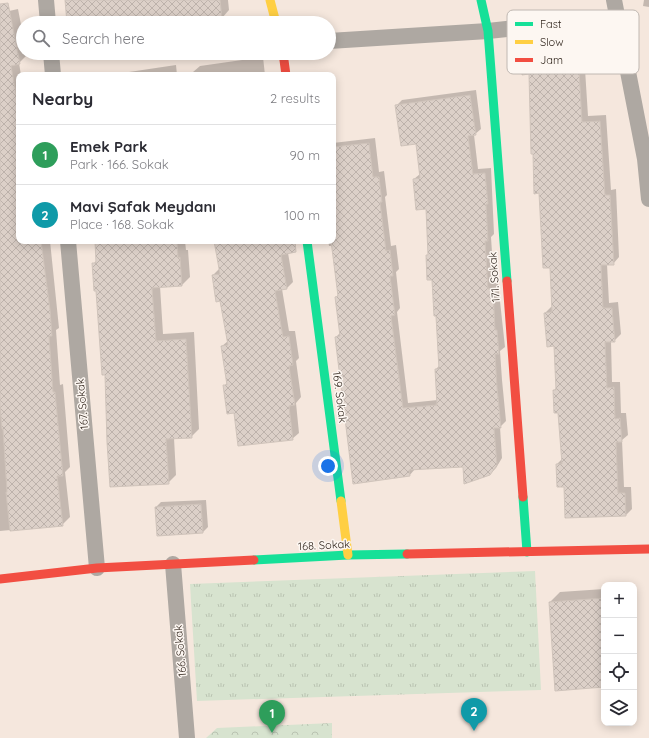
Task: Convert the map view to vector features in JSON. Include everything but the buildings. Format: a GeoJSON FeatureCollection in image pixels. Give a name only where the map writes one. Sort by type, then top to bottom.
{"type":"FeatureCollection","features":[{"type":"Feature","properties":{"kind":"street"},"geometry":{"type":"LineString","coordinates":[[46,0],[47,16]]}},
{"type":"Feature","properties":{"kind":"street"},"geometry":{"type":"LineString","coordinates":[[270,0],[274,16]]}},
{"type":"Feature","properties":{"kind":"street","name":"171. Sokak"},"geometry":{"type":"LineString","coordinates":[[481,0],[488,31],[527,552]]}},
{"type":"Feature","properties":{"kind":"street"},"geometry":{"type":"LineString","coordinates":[[614,0],[616,10]]}},
{"type":"Feature","properties":{"kind":"street"},"geometry":{"type":"LineString","coordinates":[[336,41],[507,29]]}},
{"type":"Feature","properties":{"kind":"street"},"geometry":{"type":"LineString","coordinates":[[52,60],[53,72]]}},
{"type":"Feature","properties":{"kind":"street"},"geometry":{"type":"LineString","coordinates":[[284,60],[286,72]]}},
{"type":"Feature","properties":{"kind":"street"},"geometry":{"type":"LineString","coordinates":[[630,74],[647,159],[649,199]]}},
{"type":"Feature","properties":{"kind":"street","name":"167. Sokak"},"geometry":{"type":"LineString","coordinates":[[68,244],[97,568]]}},
{"type":"Feature","properties":{"kind":"street","name":"169. Sokak"},"geometry":{"type":"LineString","coordinates":[[307,244],[348,555]]}},
{"type":"Feature","properties":{"kind":"street","name":"168. Sokak"},"geometry":{"type":"LineString","coordinates":[[0,578],[97,568],[348,555],[649,549]]}},
{"type":"Feature","properties":{"kind":"street","name":"166. Sokak"},"geometry":{"type":"LineString","coordinates":[[173,564],[187,738]]}},
{"type":"Feature","properties":{"kind":"green space"},"geometry":{"type":"Polygon","coordinates":[[[535,571],[541,690],[197,701],[190,584],[535,571]]]}},
{"type":"Feature","properties":{"kind":"green space"},"geometry":{"type":"Polygon","coordinates":[[[332,723],[332,738],[206,738],[217,728],[332,723]]]}},
{"type":"Feature","properties":{"kind":"traffic: fast"},"geometry":{"type":"LineString","coordinates":[[481,0],[488,31],[507,281]]}},
{"type":"Feature","properties":{"kind":"traffic: fast"},"geometry":{"type":"LineString","coordinates":[[307,244],[341,501]]}},
{"type":"Feature","properties":{"kind":"traffic: fast"},"geometry":{"type":"LineString","coordinates":[[523,497],[527,552]]}},
{"type":"Feature","properties":{"kind":"traffic: fast"},"geometry":{"type":"LineString","coordinates":[[254,560],[348,555],[407,554]]}},
{"type":"Feature","properties":{"kind":"traffic: slow"},"geometry":{"type":"LineString","coordinates":[[270,0],[274,16]]}},
{"type":"Feature","properties":{"kind":"traffic: slow"},"geometry":{"type":"LineString","coordinates":[[341,501],[348,555]]}},
{"type":"Feature","properties":{"kind":"traffic: jam"},"geometry":{"type":"LineString","coordinates":[[284,60],[286,72]]}},
{"type":"Feature","properties":{"kind":"traffic: jam"},"geometry":{"type":"LineString","coordinates":[[507,281],[523,497]]}},
{"type":"Feature","properties":{"kind":"traffic: jam"},"geometry":{"type":"LineString","coordinates":[[407,554],[649,549]]}},
{"type":"Feature","properties":{"kind":"traffic: jam"},"geometry":{"type":"LineString","coordinates":[[0,579],[97,568],[254,560]]}},
{"type":"Feature","properties":{"kind":"place","name":"Mavi Şafak Meydanı"},"geometry":{"type":"Point","coordinates":[474,731]}},
{"type":"Feature","properties":{"kind":"place","name":"Emek Park"},"geometry":{"type":"Point","coordinates":[272,733]}}]}
